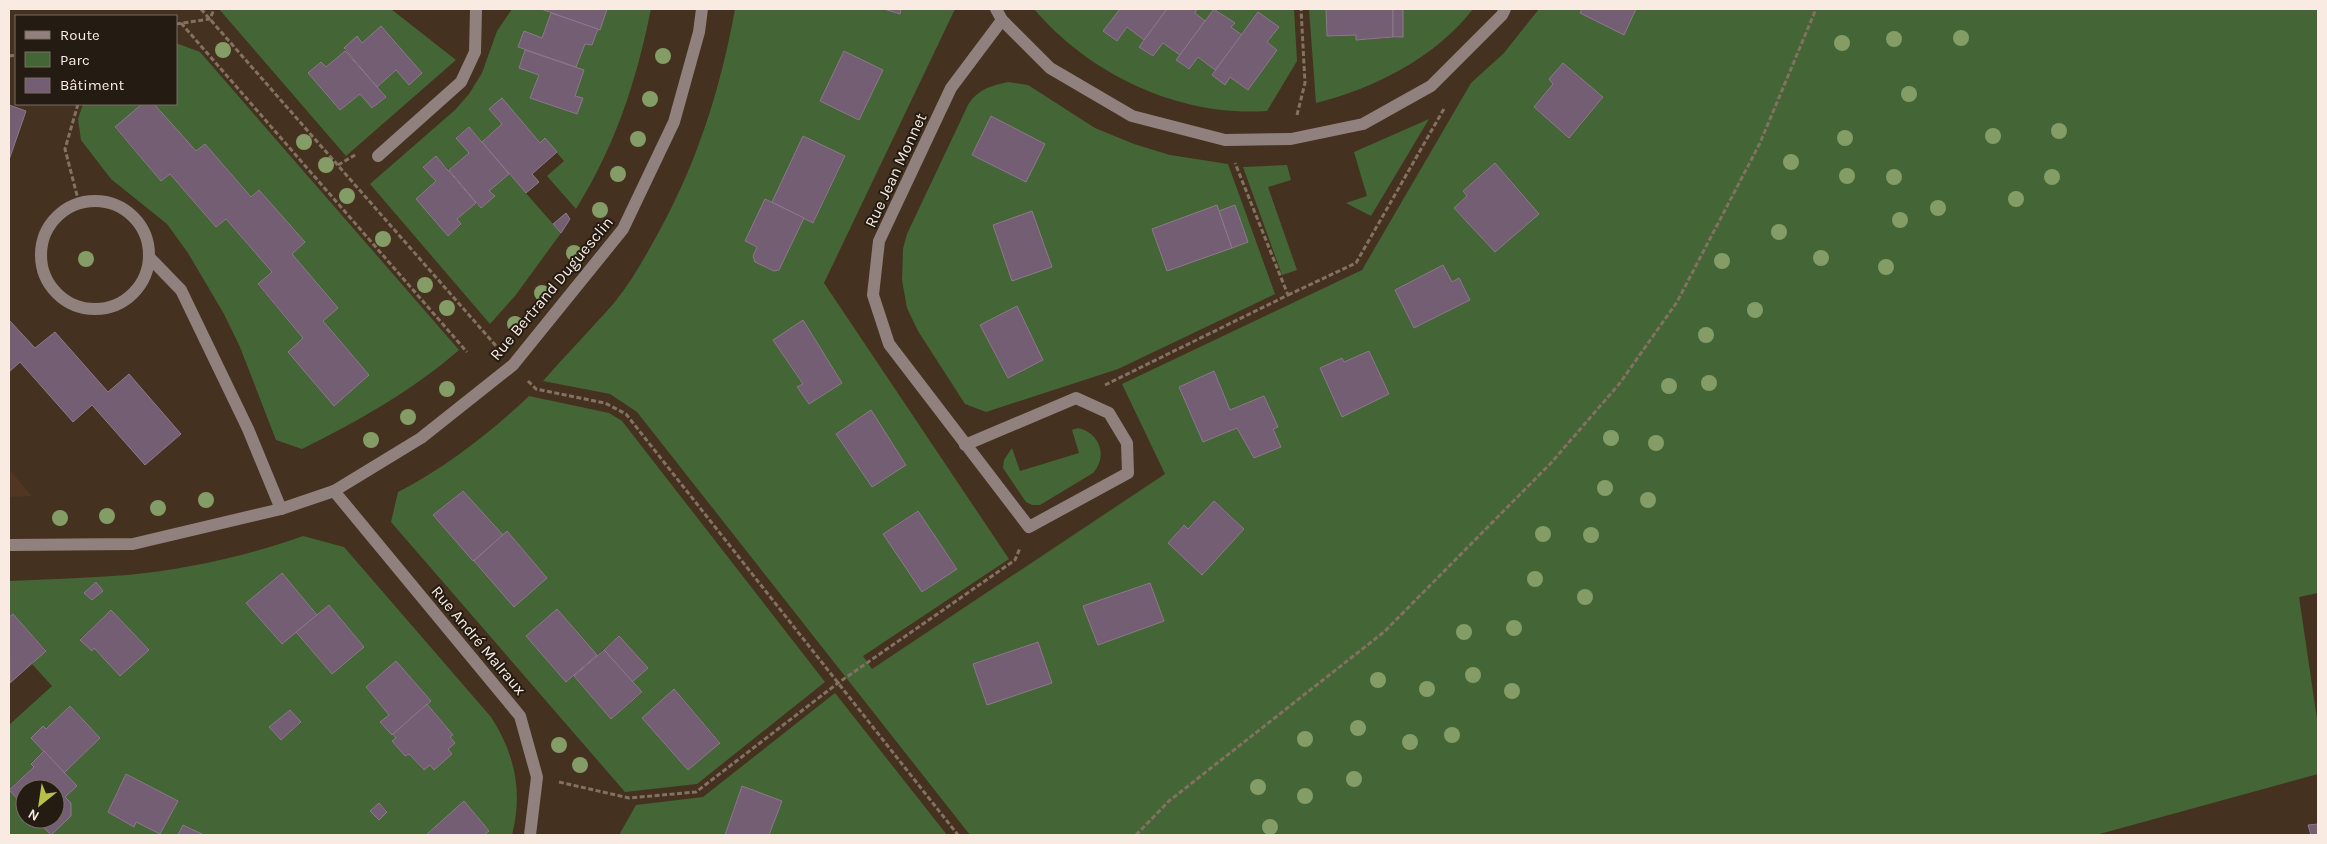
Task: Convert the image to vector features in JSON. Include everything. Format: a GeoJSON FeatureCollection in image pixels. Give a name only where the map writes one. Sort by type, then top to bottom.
{"type":"FeatureCollection","features":[{"type":"Feature","properties":{"kind":"street"},"geometry":{"type":"LineString","coordinates":[[378,156],[461,82],[475,52],[476,9]]}},
{"type":"Feature","properties":{"kind":"street","name":"Rue Bertrand Duguesclin"},"geometry":{"type":"LineString","coordinates":[[9,546],[133,544],[281,509],[334,491],[421,438],[513,365],[623,229],[674,122],[699,32],[702,9]]}},
{"type":"Feature","properties":{"kind":"street","name":"Rue Jean Monnet"},"geometry":{"type":"LineString","coordinates":[[1029,526],[889,344],[873,295],[879,241],[951,88],[999,14],[1050,68],[1132,116],[1225,140],[1291,140],[1363,124],[1431,86],[1502,15],[1505,9]]}},
{"type":"Feature","properties":{"kind":"street"},"geometry":{"type":"LineString","coordinates":[[96,201],[113,204],[128,212],[139,224],[146,240],[149,257],[145,275],[136,291],[122,302],[104,308],[86,309],[68,302],[54,291],[44,275],[40,257],[43,239],[51,223],[64,211],[79,203],[96,201]]}},
{"type":"Feature","properties":{"kind":"street"},"geometry":{"type":"LineString","coordinates":[[149,257],[181,290],[248,429],[281,509]]}},
{"type":"Feature","properties":{"kind":"street"},"geometry":{"type":"LineString","coordinates":[[966,445],[1076,398],[1109,413],[1127,443],[1128,473],[1029,526]]}},
{"type":"Feature","properties":{"kind":"street","name":"Rue André Malraux"},"geometry":{"type":"LineString","coordinates":[[334,491],[520,716],[537,777],[530,835]]}},
{"type":"Feature","properties":{"kind":"path"},"geometry":{"type":"LineString","coordinates":[[201,9],[501,351]]}},
{"type":"Feature","properties":{"kind":"path"},"geometry":{"type":"LineString","coordinates":[[210,19],[214,9]]}},
{"type":"Feature","properties":{"kind":"path"},"geometry":{"type":"LineString","coordinates":[[1291,140],[1305,83],[1301,9]]}},
{"type":"Feature","properties":{"kind":"path"},"geometry":{"type":"LineString","coordinates":[[1136,835],[1169,801],[1384,632],[1551,462],[1620,383],[1677,302],[1760,143],[1816,9]]}},
{"type":"Feature","properties":{"kind":"path"},"geometry":{"type":"LineString","coordinates":[[178,23],[210,19]]}},
{"type":"Feature","properties":{"kind":"path"},"geometry":{"type":"LineString","coordinates":[[178,23],[467,352]]}},
{"type":"Feature","properties":{"kind":"path"},"geometry":{"type":"LineString","coordinates":[[1076,398],[1356,263],[1450,98],[1446,72]]}},
{"type":"Feature","properties":{"kind":"path"},"geometry":{"type":"LineString","coordinates":[[78,105],[65,149],[79,203]]}},
{"type":"Feature","properties":{"kind":"path"},"geometry":{"type":"LineString","coordinates":[[1225,140],[1288,295]]}},
{"type":"Feature","properties":{"kind":"path"},"geometry":{"type":"LineString","coordinates":[[532,385],[536,389],[605,403],[626,414],[958,835]]}},
{"type":"Feature","properties":{"kind":"path"},"geometry":{"type":"LineString","coordinates":[[537,777],[629,798],[696,792],[838,684],[1015,560],[1029,526]]}},
{"type":"Feature","properties":{"kind":"shaded area"},"geometry":{"type":"Polygon","coordinates":[[[9,470],[32,496],[9,497],[9,470]]]}},
{"type":"Feature","properties":{"kind":"green space"},"geometry":{"type":"Polygon","coordinates":[[[219,9],[391,9],[456,60],[346,156],[219,9]],[[381,27],[362,43],[357,37],[344,48],[345,51],[326,67],[321,62],[308,73],[340,110],[360,94],[373,108],[386,97],[377,87],[396,70],[409,84],[422,73],[381,27]]]}},
{"type":"Feature","properties":{"kind":"green space"},"geometry":{"type":"Polygon","coordinates":[[[512,9],[541,9],[551,13],[542,38],[524,32],[518,47],[525,50],[519,67],[539,75],[530,98],[576,114],[583,98],[575,96],[584,70],[576,67],[585,44],[592,45],[607,9],[651,9],[639,62],[623,112],[602,161],[576,209],[547,176],[564,161],[545,139],[540,143],[502,99],[489,109],[502,124],[482,142],[469,127],[456,137],[469,153],[449,170],[436,156],[423,166],[436,181],[417,199],[448,236],[461,225],[457,219],[476,203],[481,208],[494,196],[489,191],[509,174],[561,233],[515,296],[490,324],[370,184],[455,110],[469,94],[482,73],[497,31],[512,9]]]}},
{"type":"Feature","properties":{"kind":"green space"},"geometry":{"type":"Polygon","coordinates":[[[735,9],[884,9],[899,14],[901,9],[955,9],[824,283],[1009,559],[863,656],[872,669],[1165,474],[1122,384],[1362,270],[1471,83],[1504,53],[1539,9],[1582,9],[1580,13],[1623,34],[1636,9],[2318,9],[2318,593],[2299,597],[2318,726],[2318,774],[2096,835],[970,835],[637,412],[610,394],[543,381],[606,312],[629,283],[666,218],[693,161],[704,131],[729,40],[735,9]],[[844,51],[820,101],[859,120],[883,70],[844,51]],[[1563,63],[1553,84],[1534,107],[1569,137],[1603,97],[1563,63]],[[803,136],[772,202],[745,241],[757,247],[753,256],[755,262],[774,271],[779,269],[804,218],[814,222],[845,157],[803,136]],[[1495,163],[1463,191],[1467,196],[1454,208],[1495,252],[1538,214],[1495,163]],[[1443,266],[1395,290],[1414,328],[1470,300],[1459,278],[1452,282],[1443,266]],[[803,320],[773,340],[803,384],[797,388],[809,404],[842,383],[803,320]],[[1369,351],[1344,362],[1342,358],[1320,368],[1342,416],[1389,394],[1369,351]],[[1214,371],[1179,387],[1203,442],[1237,428],[1254,458],[1280,447],[1273,429],[1277,427],[1264,396],[1230,410],[1214,371]],[[870,411],[836,434],[872,487],[906,464],[870,411]],[[1214,501],[1188,529],[1183,525],[1168,543],[1202,574],[1244,529],[1214,501]],[[917,511],[883,534],[923,592],[957,568],[917,511]],[[1149,583],[1084,606],[1098,645],[1164,621],[1149,583]],[[1037,642],[973,664],[987,704],[1052,683],[1037,642]]]}},
{"type":"Feature","properties":{"kind":"green space"},"geometry":{"type":"Polygon","coordinates":[[[1034,9],[1120,9],[1103,31],[1117,41],[1127,27],[1144,40],[1139,47],[1153,56],[1163,43],[1180,55],[1176,60],[1188,69],[1198,57],[1215,70],[1212,75],[1225,84],[1230,77],[1248,90],[1277,50],[1267,42],[1279,27],[1242,35],[1231,27],[1234,23],[1216,9],[1294,9],[1297,61],[1267,111],[1234,111],[1202,107],[1170,99],[1139,87],[1109,72],[1082,54],[1057,33],[1034,9]]]}},
{"type":"Feature","properties":{"kind":"green space"},"geometry":{"type":"Polygon","coordinates":[[[1197,9],[1214,9],[1205,21],[1195,13],[1197,9]]]}},
{"type":"Feature","properties":{"kind":"green space"},"geometry":{"type":"Polygon","coordinates":[[[1309,9],[1326,9],[1327,36],[1356,35],[1357,40],[1403,37],[1403,9],[1473,9],[1441,42],[1402,69],[1360,89],[1316,103],[1309,9]]]}},
{"type":"Feature","properties":{"kind":"green space"},"geometry":{"type":"Polygon","coordinates":[[[178,44],[200,52],[459,350],[423,379],[384,404],[302,449],[276,440],[240,347],[224,314],[188,253],[167,224],[111,179],[81,140],[78,119],[83,105],[141,105],[115,128],[161,181],[170,174],[216,227],[226,219],[272,272],[258,285],[303,338],[334,406],[369,375],[323,321],[337,308],[292,254],[305,242],[259,190],[251,197],[205,144],[196,151],[155,105],[178,105],[178,44]]]}},
{"type":"Feature","properties":{"kind":"green space"},"geometry":{"type":"Polygon","coordinates":[[[1008,82],[1028,85],[1095,128],[1134,144],[1170,155],[1228,164],[1275,294],[1118,369],[986,412],[965,404],[918,331],[907,308],[902,280],[903,249],[907,234],[968,105],[981,92],[1008,82]],[[991,116],[972,155],[1026,181],[1045,144],[991,116]],[[1017,307],[980,325],[1008,378],[1043,360],[1017,307]]]}},
{"type":"Feature","properties":{"kind":"green space"},"geometry":{"type":"Polygon","coordinates":[[[1429,119],[1371,216],[1346,203],[1367,196],[1354,152],[1429,119]]]}},
{"type":"Feature","properties":{"kind":"green space"},"geometry":{"type":"Polygon","coordinates":[[[1287,165],[1291,180],[1268,187],[1297,270],[1282,275],[1243,167],[1287,165]]]}},
{"type":"Feature","properties":{"kind":"green space"},"geometry":{"type":"Polygon","coordinates":[[[529,396],[609,413],[622,421],[825,682],[697,784],[625,792],[391,522],[398,492],[450,460],[529,396]],[[462,491],[433,515],[514,606],[547,578],[508,532],[503,535],[462,491]],[[557,609],[526,636],[566,682],[574,676],[611,719],[642,693],[632,682],[619,636],[597,655],[557,609]],[[674,689],[642,718],[688,770],[720,742],[674,689]]]}},
{"type":"Feature","properties":{"kind":"green space"},"geometry":{"type":"Polygon","coordinates":[[[1078,428],[1092,435],[1096,440],[1101,453],[1098,466],[1093,473],[1040,505],[1032,505],[1026,502],[1003,468],[1004,460],[1012,448],[1020,471],[1079,453],[1072,430],[1078,428]]]}},
{"type":"Feature","properties":{"kind":"green space"},"geometry":{"type":"Polygon","coordinates":[[[303,536],[344,547],[491,717],[506,745],[515,774],[517,804],[512,835],[484,835],[489,831],[464,802],[426,835],[204,835],[184,825],[178,835],[9,835],[9,790],[15,796],[15,829],[46,829],[51,834],[53,829],[65,829],[65,797],[77,786],[64,773],[100,738],[70,706],[46,729],[43,726],[44,751],[31,763],[34,767],[20,779],[15,779],[15,784],[9,789],[9,725],[52,686],[32,664],[46,650],[13,614],[9,617],[9,581],[127,575],[216,561],[260,550],[303,536]],[[281,573],[246,603],[282,644],[296,632],[332,674],[363,646],[329,605],[317,615],[281,573]],[[96,582],[85,593],[92,600],[103,591],[96,582]],[[111,610],[80,639],[92,651],[94,648],[120,676],[149,650],[111,610]],[[396,661],[366,687],[389,715],[380,722],[396,738],[392,741],[405,756],[409,754],[423,770],[430,765],[434,769],[452,754],[448,749],[454,743],[450,737],[453,735],[427,704],[431,701],[396,661]],[[290,710],[269,727],[281,740],[301,723],[290,710]],[[126,774],[108,812],[134,826],[136,822],[160,834],[178,801],[126,774]],[[379,803],[370,811],[379,820],[387,811],[379,803]]]}},
{"type":"Feature","properties":{"kind":"green space"},"geometry":{"type":"Polygon","coordinates":[[[835,693],[947,835],[769,835],[781,801],[742,786],[725,835],[619,835],[636,805],[703,797],[835,693]]]}},
{"type":"Feature","properties":{"kind":"building"},"geometry":{"type":"Polygon","coordinates":[[[541,9],[607,9],[600,30],[541,9]]]}},
{"type":"Feature","properties":{"kind":"building"},"geometry":{"type":"Polygon","coordinates":[[[884,9],[901,9],[900,14],[884,9]]]}},
{"type":"Feature","properties":{"kind":"building"},"geometry":{"type":"Polygon","coordinates":[[[1120,9],[1167,9],[1144,40],[1127,27],[1117,41],[1103,31],[1120,9]]]}},
{"type":"Feature","properties":{"kind":"building"},"geometry":{"type":"Polygon","coordinates":[[[1167,9],[1197,9],[1195,13],[1205,21],[1180,55],[1163,43],[1153,56],[1139,47],[1167,9]]]}},
{"type":"Feature","properties":{"kind":"building"},"geometry":{"type":"Polygon","coordinates":[[[1214,9],[1235,23],[1231,27],[1242,35],[1215,70],[1198,57],[1189,69],[1176,60],[1214,9]]]}},
{"type":"Feature","properties":{"kind":"building"},"geometry":{"type":"Polygon","coordinates":[[[1326,9],[1393,9],[1393,37],[1356,40],[1356,35],[1327,36],[1326,9]]]}},
{"type":"Feature","properties":{"kind":"building"},"geometry":{"type":"Polygon","coordinates":[[[1393,9],[1403,9],[1403,37],[1393,37],[1393,9]]]}},
{"type":"Feature","properties":{"kind":"building"},"geometry":{"type":"Polygon","coordinates":[[[1582,9],[1636,9],[1624,35],[1580,13],[1582,9]]]}},
{"type":"Feature","properties":{"kind":"building"},"geometry":{"type":"Polygon","coordinates":[[[1258,12],[1279,27],[1267,42],[1277,50],[1248,90],[1230,77],[1225,85],[1212,75],[1258,12]]]}},
{"type":"Feature","properties":{"kind":"building"},"geometry":{"type":"Polygon","coordinates":[[[551,13],[598,29],[592,45],[585,44],[576,67],[518,47],[524,31],[542,38],[551,13]]]}},
{"type":"Feature","properties":{"kind":"building"},"geometry":{"type":"Polygon","coordinates":[[[381,26],[422,73],[409,85],[396,70],[377,87],[344,48],[357,36],[362,43],[381,26]]]}},
{"type":"Feature","properties":{"kind":"building"},"geometry":{"type":"Polygon","coordinates":[[[525,50],[584,70],[575,96],[583,98],[577,114],[530,98],[539,75],[519,68],[525,50]]]}},
{"type":"Feature","properties":{"kind":"building"},"geometry":{"type":"Polygon","coordinates":[[[345,51],[386,97],[372,108],[360,94],[340,110],[308,73],[321,62],[326,67],[345,51]]]}},
{"type":"Feature","properties":{"kind":"building"},"geometry":{"type":"Polygon","coordinates":[[[844,51],[883,70],[859,120],[820,101],[844,51]]]}},
{"type":"Feature","properties":{"kind":"building"},"geometry":{"type":"Polygon","coordinates":[[[1563,63],[1603,97],[1569,138],[1534,107],[1553,84],[1549,79],[1563,63]]]}},
{"type":"Feature","properties":{"kind":"building"},"geometry":{"type":"Polygon","coordinates":[[[502,98],[540,143],[545,138],[557,152],[532,174],[539,182],[526,193],[482,142],[502,124],[489,109],[502,98]]]}},
{"type":"Feature","properties":{"kind":"building"},"geometry":{"type":"Polygon","coordinates":[[[9,105],[26,111],[9,160],[9,105]]]}},
{"type":"Feature","properties":{"kind":"building"},"geometry":{"type":"Polygon","coordinates":[[[141,105],[155,105],[196,151],[205,144],[251,197],[259,190],[305,242],[292,254],[338,308],[323,321],[369,375],[334,406],[288,352],[303,338],[258,284],[272,272],[226,219],[216,227],[170,174],[161,181],[115,127],[141,105]]]}},
{"type":"Feature","properties":{"kind":"building"},"geometry":{"type":"Polygon","coordinates":[[[991,116],[1045,144],[1026,182],[972,155],[991,116]]]}},
{"type":"Feature","properties":{"kind":"building"},"geometry":{"type":"Polygon","coordinates":[[[469,127],[509,174],[489,191],[495,196],[481,208],[449,170],[469,153],[456,138],[469,127]]]}},
{"type":"Feature","properties":{"kind":"building"},"geometry":{"type":"Polygon","coordinates":[[[803,136],[845,156],[813,223],[772,202],[803,136]]]}},
{"type":"Feature","properties":{"kind":"building"},"geometry":{"type":"Polygon","coordinates":[[[436,156],[476,203],[457,219],[461,224],[448,236],[416,199],[436,181],[423,167],[436,156]]]}},
{"type":"Feature","properties":{"kind":"building"},"geometry":{"type":"Polygon","coordinates":[[[1495,163],[1539,214],[1495,252],[1454,208],[1467,196],[1463,191],[1495,163]]]}},
{"type":"Feature","properties":{"kind":"building"},"geometry":{"type":"Polygon","coordinates":[[[765,199],[804,218],[779,270],[774,271],[755,262],[753,256],[757,247],[745,241],[765,199]]]}},
{"type":"Feature","properties":{"kind":"building"},"geometry":{"type":"Polygon","coordinates":[[[1217,205],[1232,248],[1167,271],[1152,229],[1217,205]]]}},
{"type":"Feature","properties":{"kind":"building"},"geometry":{"type":"Polygon","coordinates":[[[1235,205],[1248,242],[1232,248],[1219,211],[1235,205]]]}},
{"type":"Feature","properties":{"kind":"building"},"geometry":{"type":"Polygon","coordinates":[[[1032,211],[1052,267],[1012,281],[993,225],[1032,211]]]}},
{"type":"Feature","properties":{"kind":"building"},"geometry":{"type":"Polygon","coordinates":[[[566,213],[570,219],[561,233],[553,224],[566,213]]]}},
{"type":"Feature","properties":{"kind":"building"},"geometry":{"type":"Polygon","coordinates":[[[1443,265],[1452,282],[1459,278],[1470,300],[1414,328],[1395,290],[1443,265]]]}},
{"type":"Feature","properties":{"kind":"building"},"geometry":{"type":"Polygon","coordinates":[[[1017,306],[1043,360],[1008,378],[980,325],[1017,306]]]}},
{"type":"Feature","properties":{"kind":"building"},"geometry":{"type":"Polygon","coordinates":[[[9,320],[35,348],[55,332],[108,392],[129,374],[181,434],[145,465],[92,405],[73,422],[20,362],[9,372],[9,320]]]}},
{"type":"Feature","properties":{"kind":"building"},"geometry":{"type":"Polygon","coordinates":[[[803,320],[842,383],[809,404],[797,387],[803,384],[773,340],[803,320]]]}},
{"type":"Feature","properties":{"kind":"building"},"geometry":{"type":"Polygon","coordinates":[[[1369,351],[1389,394],[1342,417],[1320,368],[1342,358],[1344,362],[1369,351]]]}},
{"type":"Feature","properties":{"kind":"building"},"geometry":{"type":"Polygon","coordinates":[[[1214,371],[1230,410],[1264,396],[1278,427],[1273,429],[1281,447],[1254,458],[1237,428],[1203,442],[1179,387],[1214,371]]]}},
{"type":"Feature","properties":{"kind":"building"},"geometry":{"type":"Polygon","coordinates":[[[871,410],[906,465],[872,487],[836,434],[871,410]]]}},
{"type":"Feature","properties":{"kind":"building"},"geometry":{"type":"Polygon","coordinates":[[[463,491],[503,535],[473,561],[433,515],[463,491]]]}},
{"type":"Feature","properties":{"kind":"building"},"geometry":{"type":"Polygon","coordinates":[[[1214,501],[1244,529],[1202,575],[1168,543],[1184,525],[1188,529],[1214,501]]]}},
{"type":"Feature","properties":{"kind":"building"},"geometry":{"type":"Polygon","coordinates":[[[918,511],[957,569],[922,592],[883,534],[918,511]]]}},
{"type":"Feature","properties":{"kind":"building"},"geometry":{"type":"Polygon","coordinates":[[[507,531],[547,578],[514,607],[474,561],[507,531]]]}},
{"type":"Feature","properties":{"kind":"building"},"geometry":{"type":"Polygon","coordinates":[[[282,573],[317,615],[282,644],[246,603],[282,573]]]}},
{"type":"Feature","properties":{"kind":"building"},"geometry":{"type":"Polygon","coordinates":[[[96,582],[103,591],[92,600],[84,593],[96,582]]]}},
{"type":"Feature","properties":{"kind":"building"},"geometry":{"type":"Polygon","coordinates":[[[1150,583],[1164,621],[1098,645],[1083,606],[1150,583]]]}},
{"type":"Feature","properties":{"kind":"building"},"geometry":{"type":"Polygon","coordinates":[[[329,605],[364,647],[332,674],[296,632],[329,605]]]}},
{"type":"Feature","properties":{"kind":"building"},"geometry":{"type":"Polygon","coordinates":[[[557,609],[597,655],[566,682],[526,636],[557,609]]]}},
{"type":"Feature","properties":{"kind":"building"},"geometry":{"type":"Polygon","coordinates":[[[111,610],[149,650],[120,676],[94,648],[92,651],[80,640],[111,610]]]}},
{"type":"Feature","properties":{"kind":"building"},"geometry":{"type":"Polygon","coordinates":[[[13,614],[46,651],[10,683],[9,617],[13,614]]]}},
{"type":"Feature","properties":{"kind":"building"},"geometry":{"type":"Polygon","coordinates":[[[619,636],[648,668],[632,682],[604,650],[619,636]]]}},
{"type":"Feature","properties":{"kind":"building"},"geometry":{"type":"Polygon","coordinates":[[[1038,642],[1052,683],[987,705],[973,664],[1038,642]]]}},
{"type":"Feature","properties":{"kind":"building"},"geometry":{"type":"Polygon","coordinates":[[[604,650],[642,692],[611,719],[574,676],[604,650]]]}},
{"type":"Feature","properties":{"kind":"building"},"geometry":{"type":"Polygon","coordinates":[[[396,661],[431,701],[392,735],[380,722],[389,715],[366,687],[396,661]]]}},
{"type":"Feature","properties":{"kind":"building"},"geometry":{"type":"Polygon","coordinates":[[[674,689],[720,743],[688,770],[642,718],[674,689]]]}},
{"type":"Feature","properties":{"kind":"building"},"geometry":{"type":"Polygon","coordinates":[[[427,704],[453,735],[450,737],[455,743],[448,749],[452,754],[434,770],[430,765],[424,770],[409,754],[405,756],[392,741],[396,738],[393,734],[427,704]]]}},
{"type":"Feature","properties":{"kind":"building"},"geometry":{"type":"Polygon","coordinates":[[[70,706],[100,738],[64,773],[31,738],[43,726],[46,729],[70,706]]]}},
{"type":"Feature","properties":{"kind":"building"},"geometry":{"type":"Polygon","coordinates":[[[290,710],[301,722],[281,740],[269,727],[290,710]]]}},
{"type":"Feature","properties":{"kind":"building"},"geometry":{"type":"Polygon","coordinates":[[[44,751],[77,786],[65,797],[65,779],[21,779],[34,767],[31,764],[44,751]]]}},
{"type":"Feature","properties":{"kind":"building"},"geometry":{"type":"Polygon","coordinates":[[[126,774],[178,801],[160,834],[136,822],[134,827],[108,812],[126,774]]]}},
{"type":"Feature","properties":{"kind":"building"},"geometry":{"type":"Polygon","coordinates":[[[15,784],[15,796],[9,790],[15,784]]]}},
{"type":"Feature","properties":{"kind":"building"},"geometry":{"type":"Polygon","coordinates":[[[742,786],[782,801],[769,835],[725,835],[742,786]]]}},
{"type":"Feature","properties":{"kind":"building"},"geometry":{"type":"Polygon","coordinates":[[[65,797],[71,803],[71,816],[65,822],[65,797]]]}},
{"type":"Feature","properties":{"kind":"building"},"geometry":{"type":"Polygon","coordinates":[[[464,801],[489,831],[484,835],[426,835],[464,801]]]}},
{"type":"Feature","properties":{"kind":"building"},"geometry":{"type":"Polygon","coordinates":[[[379,803],[387,812],[379,820],[370,811],[379,803]]]}},
{"type":"Feature","properties":{"kind":"building"},"geometry":{"type":"Polygon","coordinates":[[[2318,824],[2318,835],[2311,835],[2308,825],[2318,824]]]}},
{"type":"Feature","properties":{"kind":"building"},"geometry":{"type":"Polygon","coordinates":[[[183,825],[204,835],[178,835],[183,825]]]}},
{"type":"Feature","properties":{"kind":"building"},"geometry":{"type":"Polygon","coordinates":[[[45,829],[57,829],[51,835],[45,829]]]}}]}
